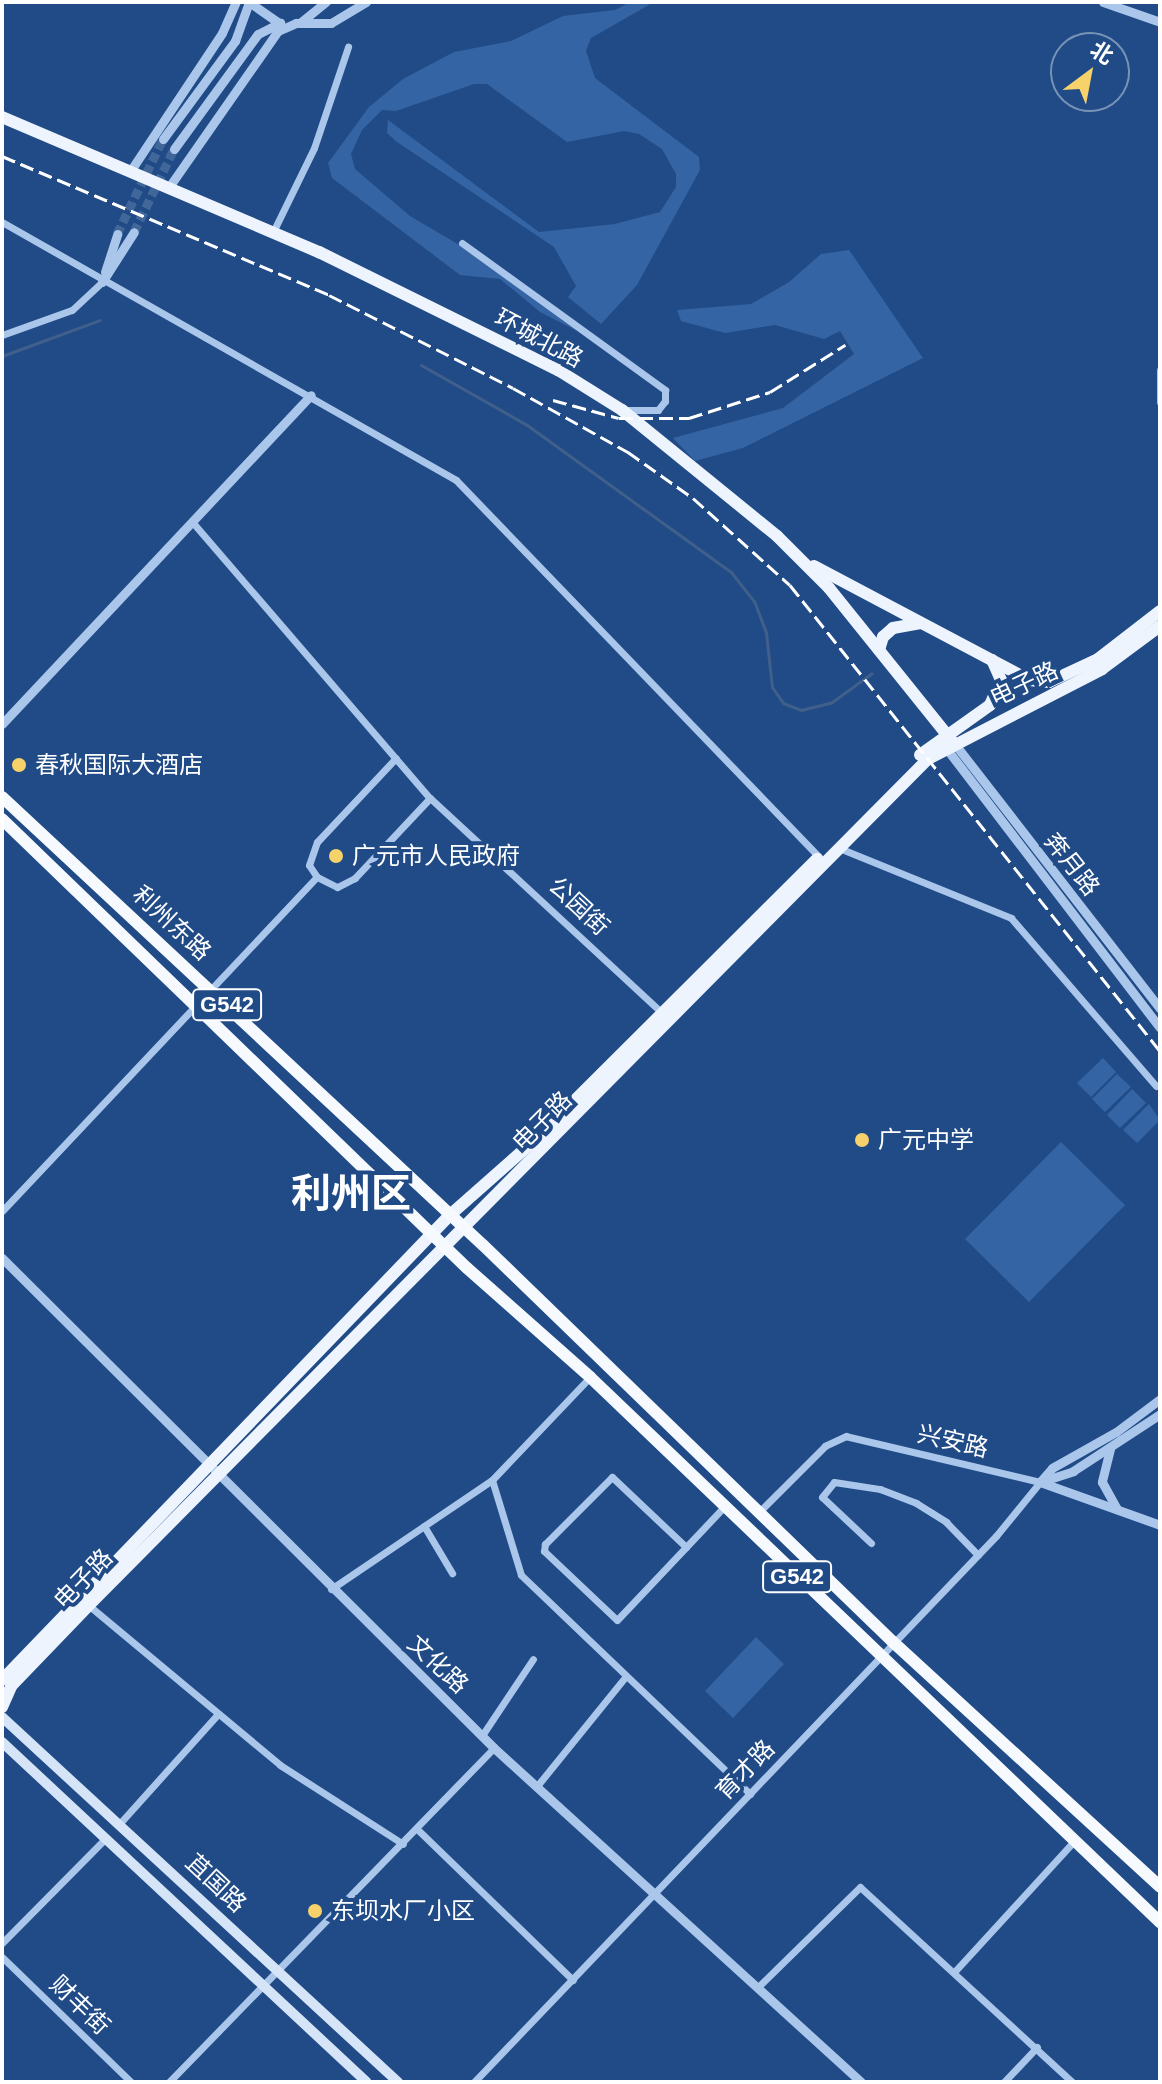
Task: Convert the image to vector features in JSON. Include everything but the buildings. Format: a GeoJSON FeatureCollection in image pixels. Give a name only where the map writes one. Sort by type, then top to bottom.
{"type":"FeatureCollection","features":[{"type":"Feature","properties":{"kind":"highway","name":"利州东路"},"geometry":{"type":"LineString","coordinates":[[2,797],[450,1215]]}},
{"type":"Feature","properties":{"kind":"highway","name":"利州东路"},"geometry":{"type":"LineString","coordinates":[[2,819],[198,1004],[432,1233]]}},
{"type":"Feature","properties":{"kind":"highway","name":"G542"},"geometry":{"type":"LineString","coordinates":[[450,1215],[893,1642],[1160,1887]]}},
{"type":"Feature","properties":{"kind":"highway","name":"G542"},"geometry":{"type":"LineString","coordinates":[[432,1233],[590,1377],[1160,1922]]}},
{"type":"Feature","properties":{"kind":"main road","name":"环城北路"},"geometry":{"type":"LineString","coordinates":[[2,117],[273,232],[558,370],[622,410],[800,559],[879,650],[949,742]]}},
{"type":"Feature","properties":{"kind":"main road"},"geometry":{"type":"LineString","coordinates":[[800,559],[992,660],[1001,680],[998,693],[949,742]]}},
{"type":"Feature","properties":{"kind":"main road","name":"电子路"},"geometry":{"type":"LineString","coordinates":[[992,660],[1029,680],[1063,676],[1098,659],[1160,611]]}},
{"type":"Feature","properties":{"kind":"main road"},"geometry":{"type":"LineString","coordinates":[[879,650],[893,628],[921,623]]}},
{"type":"Feature","properties":{"kind":"main road","name":"电子路"},"geometry":{"type":"LineString","coordinates":[[2,1680],[212,1472],[432,1233],[662,1013],[923,753],[1102,669],[1160,626]]}},
{"type":"Feature","properties":{"kind":"main road"},"geometry":{"type":"LineString","coordinates":[[936,721],[978,716]]}},
{"type":"Feature","properties":{"kind":"main road","name":"电子路"},"geometry":{"type":"LineString","coordinates":[[212,1472],[448,1248],[839,848],[949,742]]}},
{"type":"Feature","properties":{"kind":"main road","name":"电子路"},"geometry":{"type":"LineString","coordinates":[[2,1707],[12,1685],[84,1602]]}},
{"type":"Feature","properties":{"kind":"main road"},"geometry":{"type":"LineString","coordinates":[[848,1627],[863,1613]]}},
{"type":"Feature","properties":{"kind":"main road"},"geometry":{"type":"LineString","coordinates":[[902,1678],[917,1664]]}},
{"type":"Feature","properties":{"kind":"main road","name":"苴国路"},"geometry":{"type":"LineString","coordinates":[[2,1717],[121,1822],[398,2082]]}},
{"type":"Feature","properties":{"kind":"main road","name":"苴国路"},"geometry":{"type":"LineString","coordinates":[[2,1742],[108,1836],[366,2082]]}},
{"type":"Feature","properties":{"kind":"street"},"geometry":{"type":"LineString","coordinates":[[131,170],[222,33],[236,2]]}},
{"type":"Feature","properties":{"kind":"street"},"geometry":{"type":"LineString","coordinates":[[163,139],[235,41],[249,2],[280,23]]}},
{"type":"Feature","properties":{"kind":"street"},"geometry":{"type":"LineString","coordinates":[[169,187],[266,45],[278,31],[296,23],[326,2]]}},
{"type":"Feature","properties":{"kind":"street"},"geometry":{"type":"LineString","coordinates":[[174,149],[258,34],[280,23],[331,23],[366,2]]}},
{"type":"Feature","properties":{"kind":"street"},"geometry":{"type":"LineString","coordinates":[[1103,2],[1160,22]]}},
{"type":"Feature","properties":{"kind":"street"},"geometry":{"type":"LineString","coordinates":[[273,232],[314,148],[348,47]]}},
{"type":"Feature","properties":{"kind":"street"},"geometry":{"type":"LineString","coordinates":[[2,222],[102,282],[311,395],[456,480],[819,857]]}},
{"type":"Feature","properties":{"kind":"street"},"geometry":{"type":"LineString","coordinates":[[2,335],[72,310],[102,282],[134,232]]}},
{"type":"Feature","properties":{"kind":"street"},"geometry":{"type":"LineString","coordinates":[[102,282],[117,234]]}},
{"type":"Feature","properties":{"kind":"street"},"geometry":{"type":"LineString","coordinates":[[462,243],[665,390],[665,401],[658,410],[622,410]]}},
{"type":"Feature","properties":{"kind":"street"},"geometry":{"type":"LineString","coordinates":[[1160,370],[1160,402]]}},
{"type":"Feature","properties":{"kind":"street"},"geometry":{"type":"LineString","coordinates":[[2,724],[194,524],[311,395]]}},
{"type":"Feature","properties":{"kind":"street"},"geometry":{"type":"LineString","coordinates":[[194,524],[396,758],[317,842],[309,865],[317,877],[337,887],[355,878],[430,798]]}},
{"type":"Feature","properties":{"kind":"street"},"geometry":{"type":"LineString","coordinates":[[949,742],[1160,1028]]}},
{"type":"Feature","properties":{"kind":"street","name":"奔月路"},"geometry":{"type":"LineString","coordinates":[[949,742],[1160,1009]]}},
{"type":"Feature","properties":{"kind":"street","name":"公园街"},"geometry":{"type":"LineString","coordinates":[[396,758],[430,798],[662,1013]]}},
{"type":"Feature","properties":{"kind":"street"},"geometry":{"type":"LineString","coordinates":[[839,848],[1011,918],[1156,1086]]}},
{"type":"Feature","properties":{"kind":"street"},"geometry":{"type":"LineString","coordinates":[[2,1211],[317,877]]}},
{"type":"Feature","properties":{"kind":"street","name":"文化路"},"geometry":{"type":"LineString","coordinates":[[2,1258],[330,1590],[483,1734],[494,1748],[760,1985],[854,2080]]}},
{"type":"Feature","properties":{"kind":"street"},"geometry":{"type":"LineString","coordinates":[[330,1590],[492,1480],[590,1377]]}},
{"type":"Feature","properties":{"kind":"street"},"geometry":{"type":"LineString","coordinates":[[1040,1482],[1052,1468],[1116,1432],[1160,1399]]}},
{"type":"Feature","properties":{"kind":"street"},"geometry":{"type":"LineString","coordinates":[[1040,1482],[1073,1471],[1160,1414]]}},
{"type":"Feature","properties":{"kind":"street","name":"兴安路"},"geometry":{"type":"LineString","coordinates":[[759,1512],[825,1446],[846,1436],[1040,1482],[1160,1525]]}},
{"type":"Feature","properties":{"kind":"street"},"geometry":{"type":"LineString","coordinates":[[1110,1448],[1102,1482],[1117,1509]]}},
{"type":"Feature","properties":{"kind":"street"},"geometry":{"type":"LineString","coordinates":[[686,1547],[612,1477],[545,1544],[544,1551],[617,1620],[724,1507]]}},
{"type":"Feature","properties":{"kind":"street"},"geometry":{"type":"LineString","coordinates":[[492,1480],[521,1575],[750,1794]]}},
{"type":"Feature","properties":{"kind":"street"},"geometry":{"type":"LineString","coordinates":[[871,1543],[822,1497],[834,1482],[880,1489],[916,1503],[946,1522],[978,1555]]}},
{"type":"Feature","properties":{"kind":"street","name":"育才路"},"geometry":{"type":"LineString","coordinates":[[474,2082],[978,1555],[1040,1482]]}},
{"type":"Feature","properties":{"kind":"street"},"geometry":{"type":"LineString","coordinates":[[424,1526],[452,1573]]}},
{"type":"Feature","properties":{"kind":"street"},"geometry":{"type":"LineString","coordinates":[[84,1602],[216,1716],[280,1765],[403,1844]]}},
{"type":"Feature","properties":{"kind":"street"},"geometry":{"type":"LineString","coordinates":[[483,1734],[533,1659]]}},
{"type":"Feature","properties":{"kind":"street"},"geometry":{"type":"LineString","coordinates":[[537,1786],[626,1676]]}},
{"type":"Feature","properties":{"kind":"street"},"geometry":{"type":"LineString","coordinates":[[121,1822],[216,1716]]}},
{"type":"Feature","properties":{"kind":"street"},"geometry":{"type":"LineString","coordinates":[[169,2082],[281,1971],[494,1748]]}},
{"type":"Feature","properties":{"kind":"street"},"geometry":{"type":"LineString","coordinates":[[417,1829],[573,1980]]}},
{"type":"Feature","properties":{"kind":"street"},"geometry":{"type":"LineString","coordinates":[[2,1943],[108,1836]]}},
{"type":"Feature","properties":{"kind":"street"},"geometry":{"type":"LineString","coordinates":[[956,1970],[1074,1841]]}},
{"type":"Feature","properties":{"kind":"street"},"geometry":{"type":"LineString","coordinates":[[760,1985],[860,1887],[956,1970],[1072,2082]]}},
{"type":"Feature","properties":{"kind":"street","name":"财丰街"},"geometry":{"type":"LineString","coordinates":[[2,1957],[131,2082]]}},
{"type":"Feature","properties":{"kind":"street"},"geometry":{"type":"LineString","coordinates":[[1004,2082],[1037,2047]]}},
{"type":"Feature","properties":{"kind":"shaded area"},"geometry":{"type":"Polygon","coordinates":[[[630,2],[654,2],[591,38],[586,51],[595,78],[699,157],[700,170],[637,285],[601,324],[568,297],[576,286],[554,247],[397,142],[387,133],[388,120],[539,232],[615,224],[660,212],[676,187],[676,174],[662,149],[639,134],[624,131],[567,142],[487,84],[474,84],[396,111],[382,110],[362,130],[351,154],[355,169],[410,216],[461,246],[577,331],[540,312],[500,279],[460,275],[332,178],[328,163],[369,107],[403,79],[454,52],[511,41],[563,16],[615,10],[630,2]]]}},
{"type":"Feature","properties":{"kind":"shaded area"},"geometry":{"type":"Polygon","coordinates":[[[849,250],[923,358],[743,448],[695,461],[673,438],[783,408],[854,354],[840,331],[824,339],[775,325],[725,333],[681,321],[677,310],[751,304],[789,282],[821,254],[849,250]]]}},
{"type":"Feature","properties":{"kind":"shaded area"},"geometry":{"type":"Polygon","coordinates":[[[1103,1058],[1116,1072],[1091,1097],[1077,1083],[1103,1058]]]}},
{"type":"Feature","properties":{"kind":"shaded area"},"geometry":{"type":"Polygon","coordinates":[[[1117,1074],[1131,1087],[1105,1112],[1092,1099],[1117,1074]]]}},
{"type":"Feature","properties":{"kind":"shaded area"},"geometry":{"type":"Polygon","coordinates":[[[1132,1089],[1146,1103],[1120,1128],[1107,1115],[1132,1089]]]}},
{"type":"Feature","properties":{"kind":"shaded area"},"geometry":{"type":"Polygon","coordinates":[[[1149,1104],[1160,1120],[1137,1143],[1123,1130],[1149,1104]]]}},
{"type":"Feature","properties":{"kind":"shaded area"},"geometry":{"type":"Polygon","coordinates":[[[1061,1142],[1125,1205],[1029,1302],[965,1239],[1061,1142]]]}},
{"type":"Feature","properties":{"kind":"shaded area"},"geometry":{"type":"Polygon","coordinates":[[[756,1637],[784,1664],[733,1718],[705,1691],[756,1637]]]}},
{"type":"Feature","properties":{"kind":"waterway"},"geometry":{"type":"LineString","coordinates":[[2,356],[100,320]]}},
{"type":"Feature","properties":{"kind":"waterway"},"geometry":{"type":"LineString","coordinates":[[421,365],[527,425],[731,572],[754,601],[766,633],[772,687],[783,703],[801,710],[832,702],[872,673]]}},
{"type":"Feature","properties":{"kind":"tunnel"},"geometry":{"type":"LineString","coordinates":[[117,234],[163,139]]}},
{"type":"Feature","properties":{"kind":"tunnel"},"geometry":{"type":"LineString","coordinates":[[134,232],[174,149]]}},
{"type":"Feature","properties":{"kind":"railway"},"geometry":{"type":"LineString","coordinates":[[2,156],[329,295],[513,388],[628,452],[693,498],[790,585],[1160,1051]]}},
{"type":"Feature","properties":{"kind":"railway"},"geometry":{"type":"LineString","coordinates":[[553,400],[619,418],[689,418],[770,392],[845,345]]}},
{"type":"Feature","properties":{"kind":"place","name":"春秋国际大酒店"},"geometry":{"type":"Point","coordinates":[19,765]}},
{"type":"Feature","properties":{"kind":"place","name":"广元市人民政府"},"geometry":{"type":"Point","coordinates":[336,856]}},
{"type":"Feature","properties":{"kind":"place","name":"广元中学"},"geometry":{"type":"Point","coordinates":[862,1140]}},
{"type":"Feature","properties":{"kind":"place","name":"东坝水厂小区"},"geometry":{"type":"Point","coordinates":[315,1911]}},
{"type":"Feature","properties":{"kind":"district","name":"利州区"},"geometry":{"type":"Point","coordinates":[351,1193]}}]}
